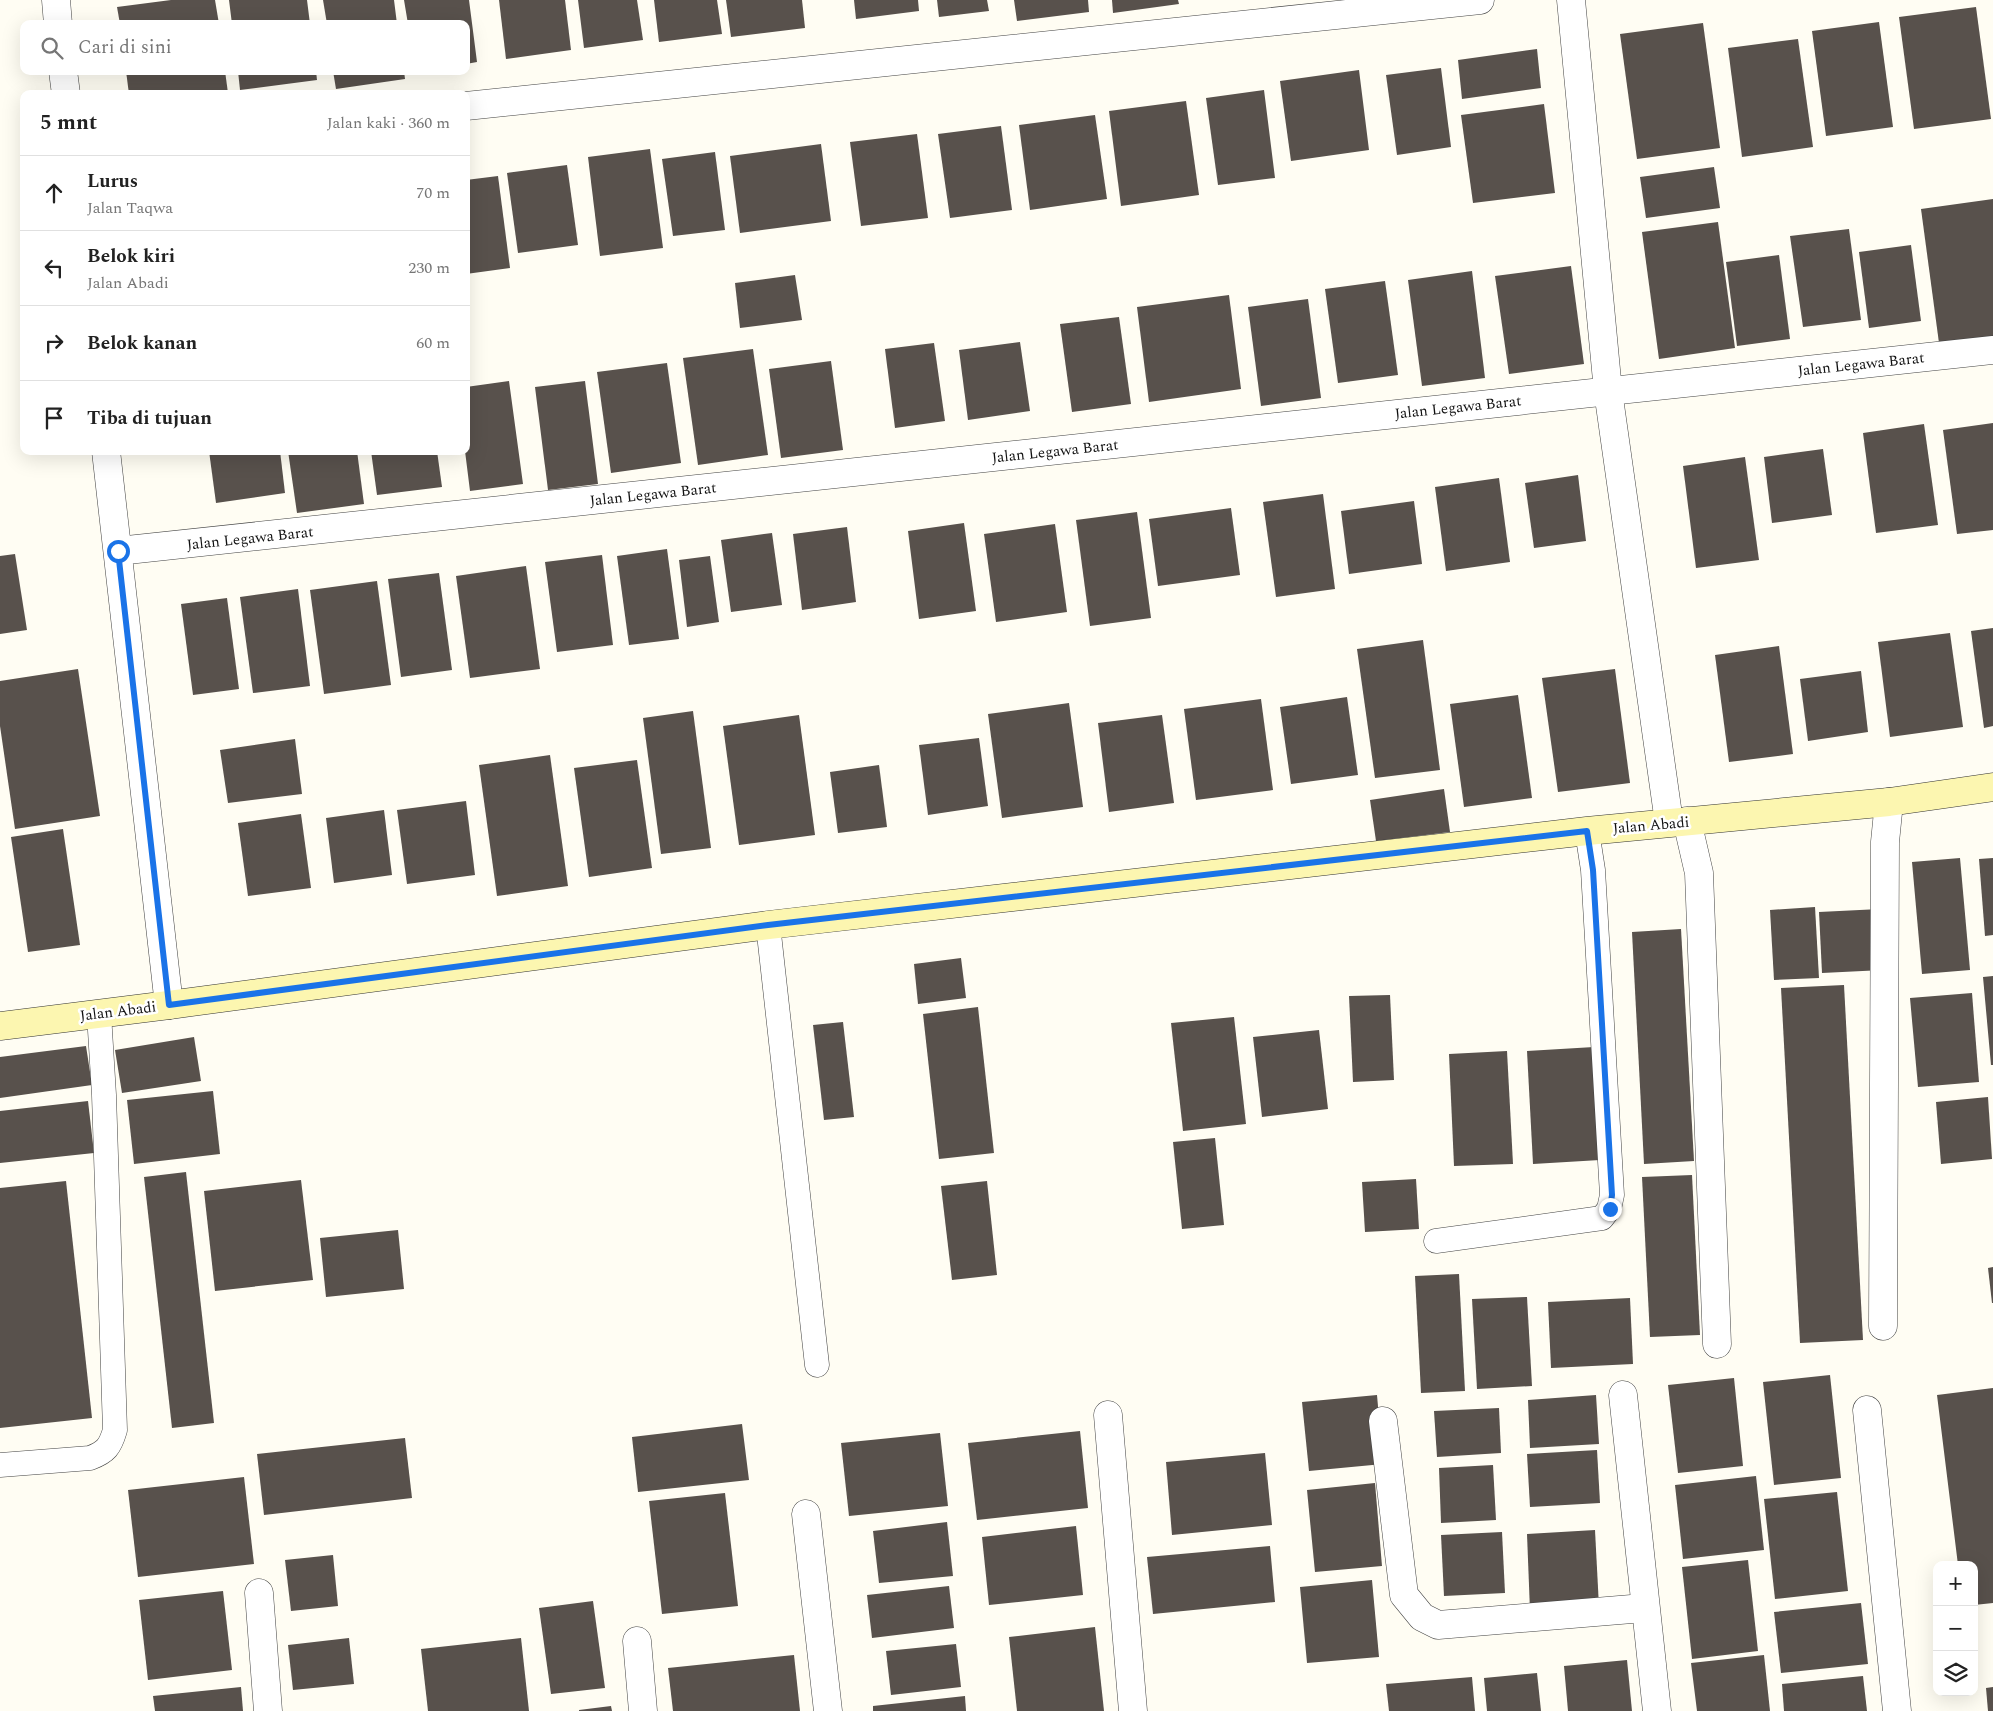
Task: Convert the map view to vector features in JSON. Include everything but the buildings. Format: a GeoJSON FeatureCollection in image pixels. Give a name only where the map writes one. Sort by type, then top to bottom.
{"type":"FeatureCollection","features":[{"type":"Feature","properties":{"kind":"street"},"geometry":{"type":"LineString","coordinates":[[56,0],[58,20]]}},
{"type":"Feature","properties":{"kind":"street"},"geometry":{"type":"LineString","coordinates":[[470,106],[1480,0]]}},
{"type":"Feature","properties":{"kind":"street"},"geometry":{"type":"LineString","coordinates":[[1571,0],[1608,391],[1678,822],[1699,873],[1717,1344]]}},
{"type":"Feature","properties":{"kind":"street"},"geometry":{"type":"LineString","coordinates":[[64,75],[65,90]]}},
{"type":"Feature","properties":{"kind":"street","name":"Jalan Legawa Barat"},"geometry":{"type":"LineString","coordinates":[[118,551],[1993,350]]}},
{"type":"Feature","properties":{"kind":"street"},"geometry":{"type":"LineString","coordinates":[[106,455],[169,1005]]}},
{"type":"Feature","properties":{"kind":"street","name":"Jalan Abadi"},"geometry":{"type":"LineString","coordinates":[[0,1026],[768,925],[1587,831],[1889,802],[1993,787]]}},
{"type":"Feature","properties":{"kind":"street"},"geometry":{"type":"LineString","coordinates":[[1883,1326],[1885,842],[1889,802]]}},
{"type":"Feature","properties":{"kind":"street"},"geometry":{"type":"LineString","coordinates":[[1623,1395],[1656,1711]]}},
{"type":"Feature","properties":{"kind":"street"},"geometry":{"type":"LineString","coordinates":[[1867,1410],[1897,1711]]}},
{"type":"Feature","properties":{"kind":"street"},"geometry":{"type":"LineString","coordinates":[[1108,1415],[1133,1711]]}},
{"type":"Feature","properties":{"kind":"street"},"geometry":{"type":"LineString","coordinates":[[1383,1421],[1404,1595],[1422,1617],[1438,1625],[1644,1608]]}},
{"type":"Feature","properties":{"kind":"street"},"geometry":{"type":"LineString","coordinates":[[806,1514],[828,1711]]}},
{"type":"Feature","properties":{"kind":"street"},"geometry":{"type":"LineString","coordinates":[[259,1593],[268,1711]]}},
{"type":"Feature","properties":{"kind":"street"},"geometry":{"type":"LineString","coordinates":[[637,1641],[643,1711]]}},
{"type":"Feature","properties":{"kind":"lane"},"geometry":{"type":"LineString","coordinates":[[1436,1242],[1602,1218],[1610,1209],[1612,1195],[1593,880],[1587,831]]}},
{"type":"Feature","properties":{"kind":"lane"},"geometry":{"type":"LineString","coordinates":[[768,925],[817,1365]]}},
{"type":"Feature","properties":{"kind":"lane"},"geometry":{"type":"LineString","coordinates":[[0,1466],[90,1458],[100,1454],[111,1445],[115,1430],[104,1095],[99,1014]]}},
{"type":"Feature","properties":{"kind":"route"},"geometry":{"type":"LineString","coordinates":[[118,551],[169,1005],[768,925],[1587,831],[1593,870],[1612,1195],[1610,1209]]}}]}
